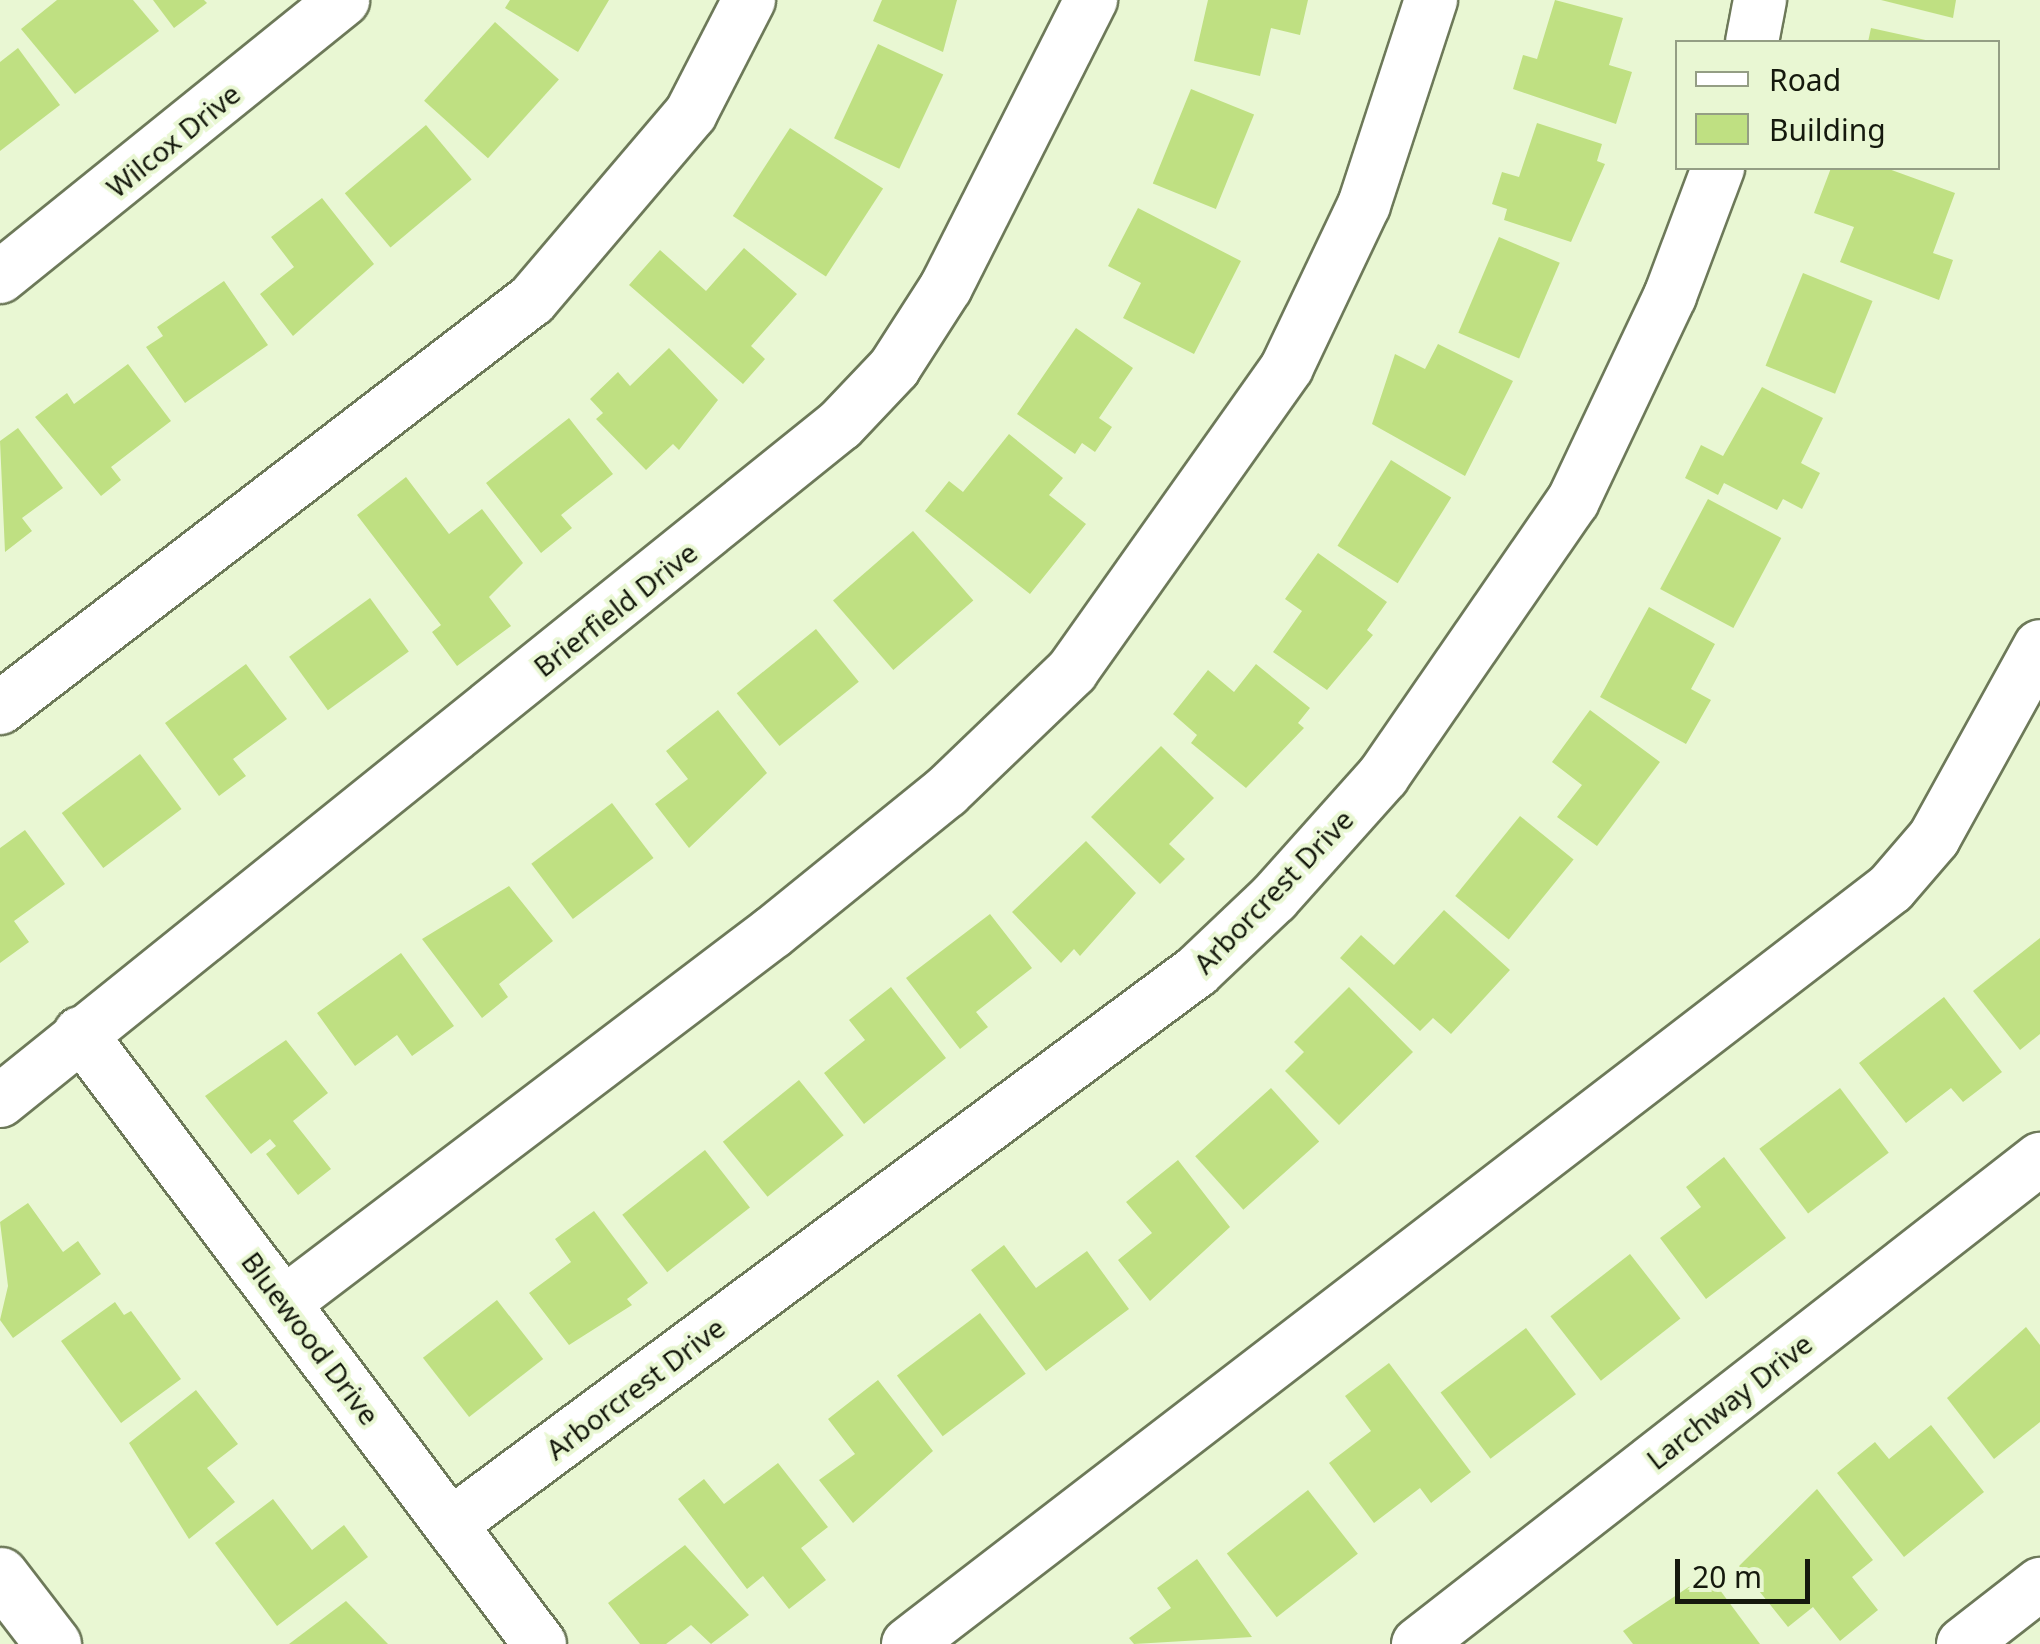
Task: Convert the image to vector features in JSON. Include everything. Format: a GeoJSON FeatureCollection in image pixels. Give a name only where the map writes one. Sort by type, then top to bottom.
{"type":"FeatureCollection","features":[{"type":"Feature","properties":{"kind":"main road"},"geometry":{"type":"LineString","coordinates":[[0,1575],[53,1644]]}},
{"type":"Feature","properties":{"kind":"street","name":"Wilcox Drive"},"geometry":{"type":"LineString","coordinates":[[0,276],[344,0]]}},
{"type":"Feature","properties":{"kind":"street"},"geometry":{"type":"LineString","coordinates":[[0,708],[532,300],[691,113],[749,0]]}},
{"type":"Feature","properties":{"kind":"street","name":"Brierfield Drive"},"geometry":{"type":"LineString","coordinates":[[0,1101],[840,424],[894,368],[946,287],[1091,0]]}},
{"type":"Feature","properties":{"kind":"street"},"geometry":{"type":"LineString","coordinates":[[284,1303],[773,932],[946,792],[1072,671],[1287,367],[1364,204],[1430,0]]}},
{"type":"Feature","properties":{"kind":"street"},"geometry":{"type":"LineString","coordinates":[[1752,40],[1760,0]]}},
{"type":"Feature","properties":{"kind":"street","name":"Arborcrest Drive"},"geometry":{"type":"LineString","coordinates":[[451,1524],[1197,971],[1274,898],[1383,776],[1574,500],[1670,296],[1717,170]]}},
{"type":"Feature","properties":{"kind":"street"},"geometry":{"type":"LineString","coordinates":[[908,1644],[1891,888],[1934,838],[2040,646]]}},
{"type":"Feature","properties":{"kind":"street","name":"Bluewood Drive"},"geometry":{"type":"LineString","coordinates":[[80,1033],[540,1644]]}},
{"type":"Feature","properties":{"kind":"street","name":"Larchway Drive"},"geometry":{"type":"LineString","coordinates":[[1418,1644],[2040,1158]]}},
{"type":"Feature","properties":{"kind":"street"},"geometry":{"type":"LineString","coordinates":[[1962,1644],[2040,1584]]}},
{"type":"Feature","properties":{"kind":"building"},"geometry":{"type":"Polygon","coordinates":[[[57,0],[133,0],[159,31],[75,94],[21,29],[57,0]]]}},
{"type":"Feature","properties":{"kind":"building"},"geometry":{"type":"Polygon","coordinates":[[[153,0],[204,0],[207,3],[174,28],[153,0]]]}},
{"type":"Feature","properties":{"kind":"building"},"geometry":{"type":"Polygon","coordinates":[[[510,0],[609,0],[578,52],[505,8],[510,0]]]}},
{"type":"Feature","properties":{"kind":"building"},"geometry":{"type":"Polygon","coordinates":[[[882,0],[957,0],[943,52],[873,21],[882,0]]]}},
{"type":"Feature","properties":{"kind":"building"},"geometry":{"type":"Polygon","coordinates":[[[1208,0],[1308,0],[1300,35],[1271,28],[1260,76],[1194,61],[1208,0]]]}},
{"type":"Feature","properties":{"kind":"building"},"geometry":{"type":"Polygon","coordinates":[[[1555,0],[1623,18],[1609,65],[1632,72],[1616,124],[1513,89],[1523,55],[1537,59],[1555,0]]]}},
{"type":"Feature","properties":{"kind":"building"},"geometry":{"type":"Polygon","coordinates":[[[1881,0],[1956,0],[1953,18],[1881,0]]]}},
{"type":"Feature","properties":{"kind":"building"},"geometry":{"type":"Polygon","coordinates":[[[495,22],[559,80],[488,158],[424,101],[495,22]]]}},
{"type":"Feature","properties":{"kind":"building"},"geometry":{"type":"Polygon","coordinates":[[[1871,28],[1925,40],[1868,40],[1871,28]]]}},
{"type":"Feature","properties":{"kind":"building"},"geometry":{"type":"Polygon","coordinates":[[[878,44],[943,74],[899,169],[834,138],[878,44]]]}},
{"type":"Feature","properties":{"kind":"building"},"geometry":{"type":"Polygon","coordinates":[[[18,48],[60,105],[0,151],[0,62],[18,48]]]}},
{"type":"Feature","properties":{"kind":"building"},"geometry":{"type":"Polygon","coordinates":[[[1191,89],[1254,114],[1216,209],[1153,184],[1191,89]]]}},
{"type":"Feature","properties":{"kind":"building"},"geometry":{"type":"Polygon","coordinates":[[[1537,123],[1602,144],[1597,161],[1605,164],[1571,242],[1504,220],[1507,209],[1492,204],[1502,172],[1519,177],[1537,123]]]}},
{"type":"Feature","properties":{"kind":"building"},"geometry":{"type":"Polygon","coordinates":[[[426,125],[472,179],[390,248],[345,193],[426,125]]]}},
{"type":"Feature","properties":{"kind":"building"},"geometry":{"type":"Polygon","coordinates":[[[790,128],[883,188],[826,277],[733,216],[790,128]]]}},
{"type":"Feature","properties":{"kind":"building"},"geometry":{"type":"Polygon","coordinates":[[[1830,170],[1892,170],[1955,193],[1933,253],[1953,260],[1939,300],[1840,262],[1854,227],[1814,213],[1830,170]]]}},
{"type":"Feature","properties":{"kind":"building"},"geometry":{"type":"Polygon","coordinates":[[[322,198],[374,264],[293,336],[260,294],[294,267],[271,237],[322,198]]]}},
{"type":"Feature","properties":{"kind":"building"},"geometry":{"type":"Polygon","coordinates":[[[1138,208],[1241,261],[1194,354],[1123,318],[1141,283],[1108,266],[1138,208]]]}},
{"type":"Feature","properties":{"kind":"building"},"geometry":{"type":"Polygon","coordinates":[[[1499,237],[1560,263],[1519,359],[1458,333],[1499,237]]]}},
{"type":"Feature","properties":{"kind":"building"},"geometry":{"type":"Polygon","coordinates":[[[744,248],[797,294],[751,346],[765,359],[743,384],[629,285],[660,250],[706,291],[744,248]]]}},
{"type":"Feature","properties":{"kind":"building"},"geometry":{"type":"Polygon","coordinates":[[[1803,273],[1873,301],[1835,394],[1766,366],[1803,273]]]}},
{"type":"Feature","properties":{"kind":"building"},"geometry":{"type":"Polygon","coordinates":[[[224,281],[268,345],[185,403],[146,347],[163,336],[157,327],[224,281]]]}},
{"type":"Feature","properties":{"kind":"building"},"geometry":{"type":"Polygon","coordinates":[[[1076,328],[1133,368],[1099,418],[1112,427],[1095,452],[1082,443],[1075,454],[1017,414],[1076,328]]]}},
{"type":"Feature","properties":{"kind":"building"},"geometry":{"type":"Polygon","coordinates":[[[1438,344],[1513,381],[1465,476],[1372,424],[1395,354],[1425,369],[1438,344]]]}},
{"type":"Feature","properties":{"kind":"building"},"geometry":{"type":"Polygon","coordinates":[[[669,348],[718,400],[679,450],[673,444],[646,470],[596,419],[603,413],[590,399],[618,372],[630,386],[669,348]]]}},
{"type":"Feature","properties":{"kind":"building"},"geometry":{"type":"Polygon","coordinates":[[[128,364],[171,421],[111,467],[121,480],[101,496],[35,417],[67,393],[74,404],[128,364]]]}},
{"type":"Feature","properties":{"kind":"building"},"geometry":{"type":"Polygon","coordinates":[[[1762,387],[1823,418],[1801,463],[1820,473],[1802,509],[1783,499],[1777,510],[1724,483],[1718,495],[1685,478],[1701,445],[1723,456],[1762,387]]]}},
{"type":"Feature","properties":{"kind":"building"},"geometry":{"type":"Polygon","coordinates":[[[569,418],[613,474],[561,515],[572,528],[541,553],[486,483],[569,418]]]}},
{"type":"Feature","properties":{"kind":"building"},"geometry":{"type":"Polygon","coordinates":[[[18,428],[63,488],[22,518],[32,531],[5,552],[0,441],[18,428]]]}},
{"type":"Feature","properties":{"kind":"building"},"geometry":{"type":"Polygon","coordinates":[[[1009,434],[1063,478],[1049,495],[1086,524],[1030,594],[925,511],[949,481],[963,492],[1009,434]]]}},
{"type":"Feature","properties":{"kind":"building"},"geometry":{"type":"Polygon","coordinates":[[[1391,460],[1451,498],[1398,583],[1337,546],[1391,460]]]}},
{"type":"Feature","properties":{"kind":"building"},"geometry":{"type":"Polygon","coordinates":[[[406,477],[449,534],[482,509],[523,563],[489,597],[511,626],[457,666],[432,632],[441,625],[357,515],[406,477]]]}},
{"type":"Feature","properties":{"kind":"building"},"geometry":{"type":"Polygon","coordinates":[[[1708,499],[1781,538],[1733,628],[1660,589],[1708,499]]]}},
{"type":"Feature","properties":{"kind":"building"},"geometry":{"type":"Polygon","coordinates":[[[913,531],[973,600],[893,670],[833,601],[913,531]]]}},
{"type":"Feature","properties":{"kind":"building"},"geometry":{"type":"Polygon","coordinates":[[[1318,553],[1387,602],[1367,630],[1373,635],[1327,690],[1273,652],[1302,611],[1285,599],[1318,553]]]}},
{"type":"Feature","properties":{"kind":"building"},"geometry":{"type":"Polygon","coordinates":[[[370,598],[409,651],[328,710],[289,657],[370,598]]]}},
{"type":"Feature","properties":{"kind":"building"},"geometry":{"type":"Polygon","coordinates":[[[1649,607],[1715,644],[1691,689],[1711,700],[1686,744],[1600,697],[1649,607]]]}},
{"type":"Feature","properties":{"kind":"building"},"geometry":{"type":"Polygon","coordinates":[[[816,629],[859,682],[780,746],[737,693],[816,629]]]}},
{"type":"Feature","properties":{"kind":"building"},"geometry":{"type":"Polygon","coordinates":[[[246,664],[287,719],[233,759],[246,776],[219,796],[165,723],[246,664]]]}},
{"type":"Feature","properties":{"kind":"building"},"geometry":{"type":"Polygon","coordinates":[[[1256,664],[1310,708],[1298,723],[1304,728],[1246,788],[1191,743],[1197,735],[1173,714],[1208,670],[1234,692],[1256,664]]]}},
{"type":"Feature","properties":{"kind":"building"},"geometry":{"type":"Polygon","coordinates":[[[718,710],[767,773],[689,848],[655,804],[688,779],[666,751],[718,710]]]}},
{"type":"Feature","properties":{"kind":"building"},"geometry":{"type":"Polygon","coordinates":[[[1590,710],[1660,762],[1597,846],[1557,817],[1582,785],[1552,762],[1590,710]]]}},
{"type":"Feature","properties":{"kind":"building"},"geometry":{"type":"Polygon","coordinates":[[[1161,746],[1214,798],[1169,844],[1185,859],[1160,884],[1091,817],[1161,746]]]}},
{"type":"Feature","properties":{"kind":"building"},"geometry":{"type":"Polygon","coordinates":[[[140,754],[182,809],[103,868],[62,813],[140,754]]]}},
{"type":"Feature","properties":{"kind":"building"},"geometry":{"type":"Polygon","coordinates":[[[612,803],[654,858],[573,919],[531,864],[612,803]]]}},
{"type":"Feature","properties":{"kind":"building"},"geometry":{"type":"Polygon","coordinates":[[[1520,816],[1574,859],[1509,939],[1455,896],[1520,816]]]}},
{"type":"Feature","properties":{"kind":"building"},"geometry":{"type":"Polygon","coordinates":[[[25,830],[65,884],[14,921],[29,942],[0,963],[0,848],[25,830]]]}},
{"type":"Feature","properties":{"kind":"building"},"geometry":{"type":"Polygon","coordinates":[[[1086,841],[1136,893],[1080,956],[1074,949],[1061,963],[1012,912],[1086,841]]]}},
{"type":"Feature","properties":{"kind":"building"},"geometry":{"type":"Polygon","coordinates":[[[509,886],[553,941],[499,984],[508,997],[482,1018],[422,939],[509,886]]]}},
{"type":"Feature","properties":{"kind":"building"},"geometry":{"type":"Polygon","coordinates":[[[1444,910],[1510,970],[1451,1034],[1433,1018],[1420,1031],[1340,958],[1361,935],[1394,965],[1444,910]]]}},
{"type":"Feature","properties":{"kind":"building"},"geometry":{"type":"Polygon","coordinates":[[[990,914],[1032,968],[976,1012],[988,1027],[960,1049],[906,978],[990,914]]]}},
{"type":"Feature","properties":{"kind":"building"},"geometry":{"type":"Polygon","coordinates":[[[2040,938],[2040,1034],[2020,1050],[1973,991],[2040,938]]]}},
{"type":"Feature","properties":{"kind":"building"},"geometry":{"type":"Polygon","coordinates":[[[401,953],[454,1026],[412,1056],[397,1035],[355,1066],[317,1013],[401,953]]]}},
{"type":"Feature","properties":{"kind":"building"},"geometry":{"type":"Polygon","coordinates":[[[891,987],[946,1058],[864,1124],[824,1073],[865,1040],[849,1020],[891,987]]]}},
{"type":"Feature","properties":{"kind":"building"},"geometry":{"type":"Polygon","coordinates":[[[1349,987],[1413,1052],[1339,1125],[1285,1071],[1304,1052],[1294,1042],[1349,987]]]}},
{"type":"Feature","properties":{"kind":"building"},"geometry":{"type":"Polygon","coordinates":[[[1944,997],[2002,1072],[1963,1102],[1951,1088],[1906,1123],[1859,1063],[1944,997]]]}},
{"type":"Feature","properties":{"kind":"building"},"geometry":{"type":"Polygon","coordinates":[[[286,1040],[328,1093],[293,1121],[331,1169],[298,1195],[266,1154],[276,1146],[270,1139],[251,1154],[205,1096],[286,1040]]]}},
{"type":"Feature","properties":{"kind":"building"},"geometry":{"type":"Polygon","coordinates":[[[799,1080],[844,1135],[768,1197],[723,1142],[799,1080]]]}},
{"type":"Feature","properties":{"kind":"building"},"geometry":{"type":"Polygon","coordinates":[[[1271,1088],[1319,1142],[1243,1210],[1195,1156],[1271,1088]]]}},
{"type":"Feature","properties":{"kind":"building"},"geometry":{"type":"Polygon","coordinates":[[[1840,1088],[1889,1153],[1808,1213],[1759,1149],[1840,1088]]]}},
{"type":"Feature","properties":{"kind":"building"},"geometry":{"type":"Polygon","coordinates":[[[705,1150],[750,1208],[667,1272],[622,1215],[705,1150]]]}},
{"type":"Feature","properties":{"kind":"building"},"geometry":{"type":"Polygon","coordinates":[[[1724,1157],[1786,1238],[1706,1299],[1660,1238],[1701,1207],[1686,1187],[1724,1157]]]}},
{"type":"Feature","properties":{"kind":"building"},"geometry":{"type":"Polygon","coordinates":[[[1178,1160],[1230,1227],[1150,1301],[1118,1260],[1152,1233],[1126,1202],[1178,1160]]]}},
{"type":"Feature","properties":{"kind":"building"},"geometry":{"type":"Polygon","coordinates":[[[28,1203],[63,1252],[78,1241],[101,1274],[13,1338],[0,1320],[8,1286],[0,1222],[28,1203]]]}},
{"type":"Feature","properties":{"kind":"building"},"geometry":{"type":"Polygon","coordinates":[[[594,1211],[648,1283],[627,1299],[632,1305],[569,1345],[529,1293],[571,1262],[555,1239],[594,1211]]]}},
{"type":"Feature","properties":{"kind":"building"},"geometry":{"type":"Polygon","coordinates":[[[1004,1245],[1036,1288],[1087,1251],[1129,1309],[1046,1371],[971,1270],[1004,1245]]]}},
{"type":"Feature","properties":{"kind":"building"},"geometry":{"type":"Polygon","coordinates":[[[1630,1254],[1680,1319],[1601,1381],[1550,1316],[1630,1254]]]}},
{"type":"Feature","properties":{"kind":"building"},"geometry":{"type":"Polygon","coordinates":[[[497,1300],[543,1359],[469,1417],[423,1358],[497,1300]]]}},
{"type":"Feature","properties":{"kind":"building"},"geometry":{"type":"Polygon","coordinates":[[[115,1302],[124,1315],[131,1311],[181,1379],[121,1423],[61,1341],[115,1302]]]}},
{"type":"Feature","properties":{"kind":"building"},"geometry":{"type":"Polygon","coordinates":[[[980,1313],[1026,1374],[943,1436],[897,1376],[980,1313]]]}},
{"type":"Feature","properties":{"kind":"building"},"geometry":{"type":"Polygon","coordinates":[[[2026,1327],[2040,1345],[2040,1422],[1994,1459],[1947,1398],[2026,1327]]]}},
{"type":"Feature","properties":{"kind":"building"},"geometry":{"type":"Polygon","coordinates":[[[1526,1328],[1576,1394],[1490,1459],[1441,1392],[1526,1328]]]}},
{"type":"Feature","properties":{"kind":"building"},"geometry":{"type":"Polygon","coordinates":[[[1389,1363],[1471,1472],[1431,1503],[1420,1488],[1374,1523],[1329,1463],[1371,1431],[1345,1396],[1389,1363]]]}},
{"type":"Feature","properties":{"kind":"building"},"geometry":{"type":"Polygon","coordinates":[[[878,1380],[933,1451],[853,1523],[819,1480],[855,1454],[828,1419],[878,1380]]]}},
{"type":"Feature","properties":{"kind":"building"},"geometry":{"type":"Polygon","coordinates":[[[196,1390],[238,1444],[207,1468],[235,1502],[189,1539],[129,1443],[196,1390]]]}},
{"type":"Feature","properties":{"kind":"building"},"geometry":{"type":"Polygon","coordinates":[[[1931,1425],[1984,1492],[1904,1557],[1837,1473],[1875,1442],[1889,1459],[1931,1425]]]}},
{"type":"Feature","properties":{"kind":"building"},"geometry":{"type":"Polygon","coordinates":[[[778,1463],[828,1527],[801,1548],[826,1580],[789,1609],[763,1576],[747,1589],[678,1499],[704,1479],[724,1504],[778,1463]]]}},
{"type":"Feature","properties":{"kind":"building"},"geometry":{"type":"Polygon","coordinates":[[[1817,1489],[1873,1560],[1852,1577],[1878,1610],[1840,1641],[1813,1607],[1788,1627],[1739,1566],[1817,1489]]]}},
{"type":"Feature","properties":{"kind":"building"},"geometry":{"type":"Polygon","coordinates":[[[1308,1490],[1358,1554],[1277,1617],[1227,1553],[1308,1490]]]}},
{"type":"Feature","properties":{"kind":"building"},"geometry":{"type":"Polygon","coordinates":[[[273,1499],[312,1550],[344,1525],[368,1557],[277,1626],[215,1543],[273,1499]]]}},
{"type":"Feature","properties":{"kind":"building"},"geometry":{"type":"Polygon","coordinates":[[[685,1545],[749,1615],[711,1644],[691,1625],[666,1644],[640,1644],[608,1603],[685,1545]]]}},
{"type":"Feature","properties":{"kind":"building"},"geometry":{"type":"Polygon","coordinates":[[[1197,1559],[1252,1637],[1134,1644],[1129,1638],[1171,1608],[1157,1588],[1197,1559]]]}},
{"type":"Feature","properties":{"kind":"building"},"geometry":{"type":"Polygon","coordinates":[[[1708,1574],[1760,1644],[1633,1644],[1623,1631],[1708,1574]]]}},
{"type":"Feature","properties":{"kind":"building"},"geometry":{"type":"Polygon","coordinates":[[[346,1601],[388,1644],[289,1644],[346,1601]]]}}]}
